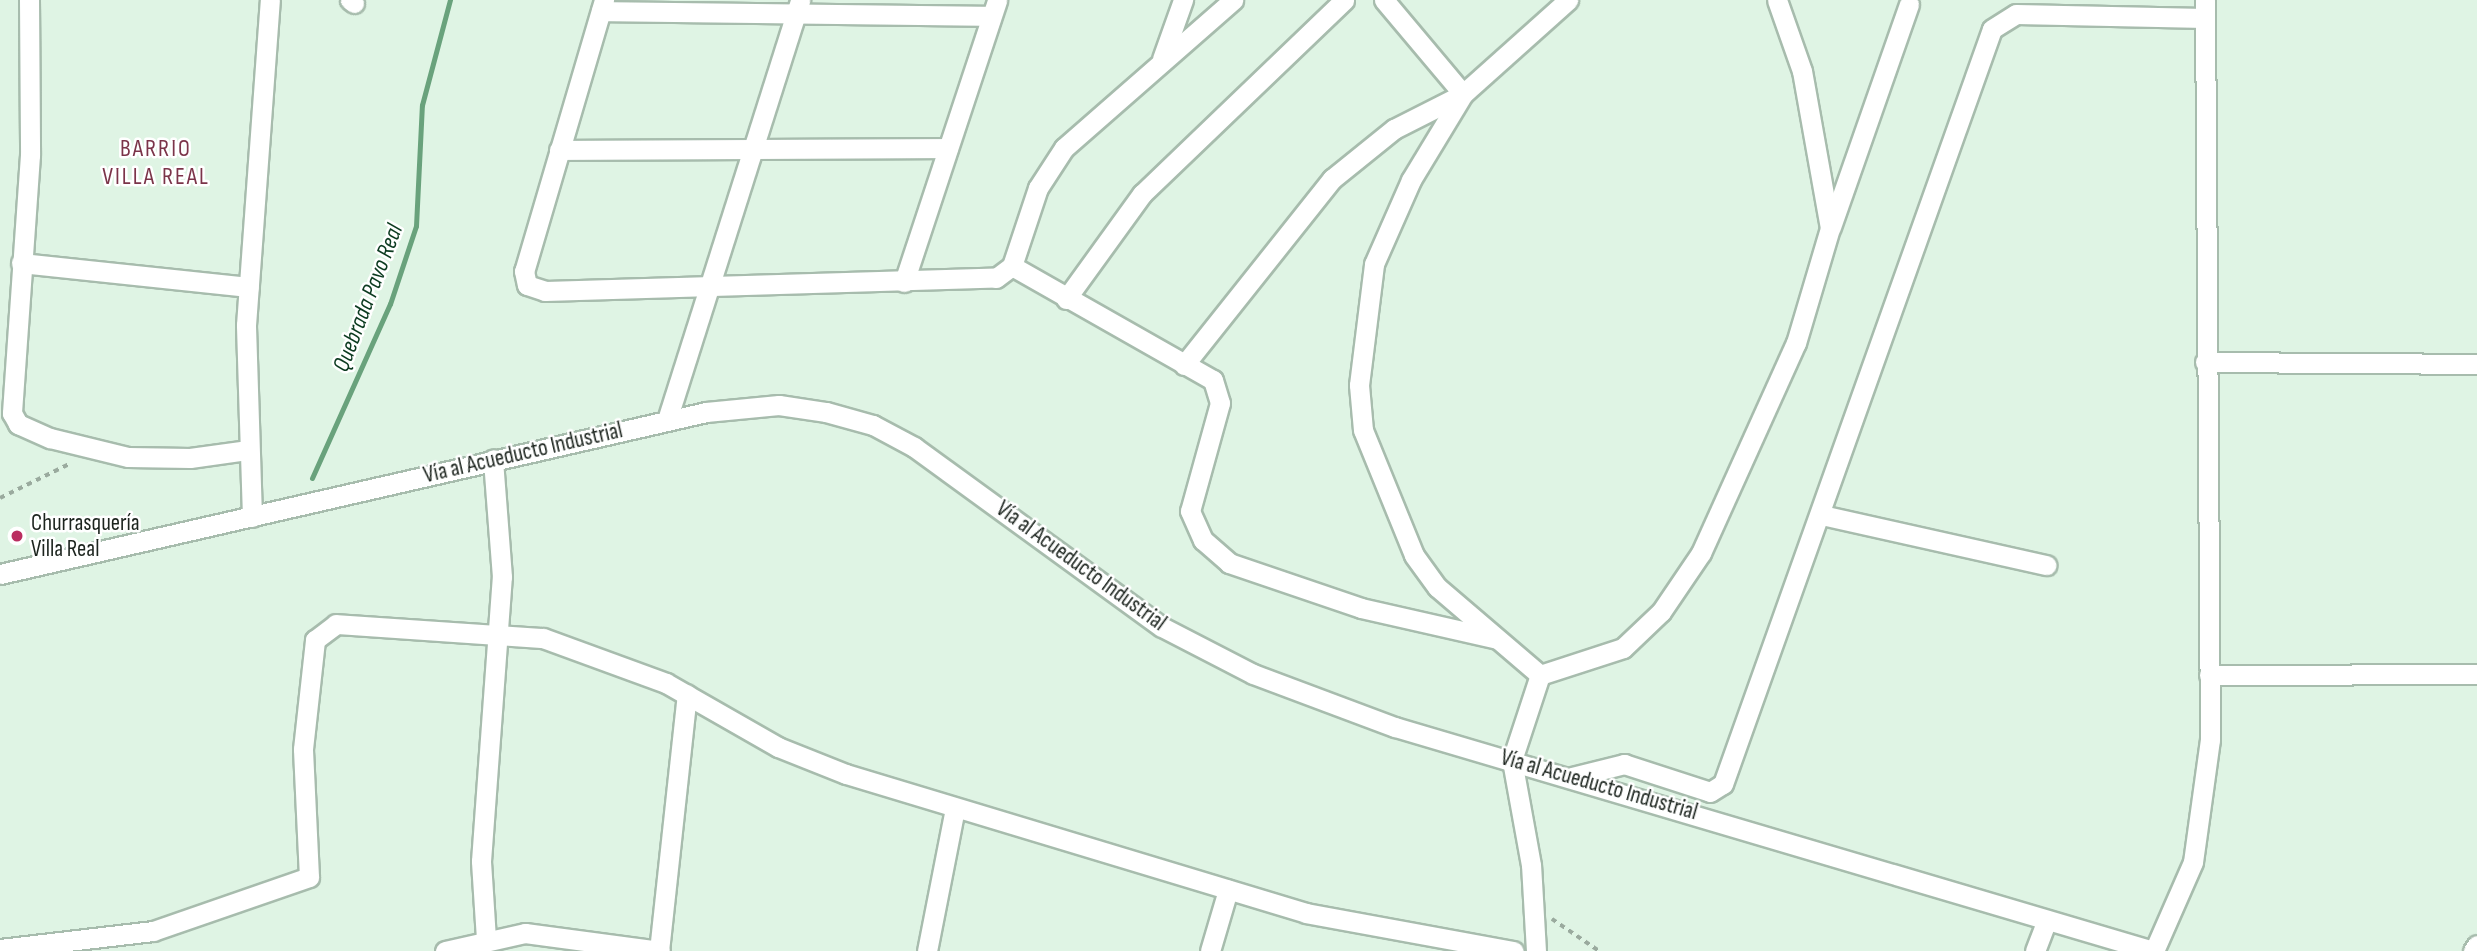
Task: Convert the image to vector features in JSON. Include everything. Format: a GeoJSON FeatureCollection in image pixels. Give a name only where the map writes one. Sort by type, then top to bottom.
{"type":"FeatureCollection","features":[{"type":"Feature","properties":{"kind":"street"},"geometry":{"type":"LineString","coordinates":[[29,0],[32,103],[12,413],[29,430],[95,451],[155,459],[248,450]]}},
{"type":"Feature","properties":{"kind":"street"},"geometry":{"type":"LineString","coordinates":[[252,517],[248,450],[249,286],[270,0]]}},
{"type":"Feature","properties":{"kind":"street"},"geometry":{"type":"LineString","coordinates":[[1161,60],[1183,0]]}},
{"type":"Feature","properties":{"kind":"street"},"geometry":{"type":"LineString","coordinates":[[904,282],[994,8],[603,6],[524,271],[527,285],[545,291],[984,281],[1012,266],[1052,164],[1161,60],[1233,0]]}},
{"type":"Feature","properties":{"kind":"street"},"geometry":{"type":"LineString","coordinates":[[1066,299],[1142,194],[1344,0]]}},
{"type":"Feature","properties":{"kind":"street"},"geometry":{"type":"LineString","coordinates":[[1384,0],[1463,94]]}},
{"type":"Feature","properties":{"kind":"street"},"geometry":{"type":"LineString","coordinates":[[1184,365],[1332,178],[1394,129],[1463,94],[1568,0]]}},
{"type":"Feature","properties":{"kind":"street"},"geometry":{"type":"LineString","coordinates":[[1777,0],[1802,71],[1830,228]]}},
{"type":"Feature","properties":{"kind":"street"},"geometry":{"type":"LineString","coordinates":[[1540,675],[1623,648],[1661,612],[1701,553],[1766,420],[1909,4]]}},
{"type":"Feature","properties":{"kind":"street"},"geometry":{"type":"LineString","coordinates":[[667,420],[798,6]]}},
{"type":"Feature","properties":{"kind":"street"},"geometry":{"type":"LineString","coordinates":[[1572,777],[1624,764],[1718,790],[1822,514],[1992,29],[2016,14],[2205,9],[2205,362],[2209,675],[2207,778],[2193,862],[2154,951]]}},
{"type":"Feature","properties":{"kind":"street"},"geometry":{"type":"LineString","coordinates":[[1463,94],[1411,180],[1374,264],[1359,385],[1363,430],[1414,555],[1437,587],[1540,675]]}},
{"type":"Feature","properties":{"kind":"street"},"geometry":{"type":"LineString","coordinates":[[559,150],[948,148]]}},
{"type":"Feature","properties":{"kind":"street"},"geometry":{"type":"LineString","coordinates":[[21,263],[249,286]]}},
{"type":"Feature","properties":{"kind":"street"},"geometry":{"type":"LineString","coordinates":[[1012,266],[1184,365],[1219,389],[1191,511],[1203,540],[1229,563],[1361,608],[1502,640]]}},
{"type":"Feature","properties":{"kind":"street"},"geometry":{"type":"LineString","coordinates":[[2205,362],[2477,364]]}},
{"type":"Feature","properties":{"kind":"street","name":"Vía al Acueducto Industrial"},"geometry":{"type":"LineString","coordinates":[[0,574],[667,420],[779,405],[873,425],[940,463],[1185,641],[1306,695],[1512,760],[2154,951]]}},
{"type":"Feature","properties":{"kind":"street"},"geometry":{"type":"LineString","coordinates":[[486,939],[481,861],[502,577],[493,459]]}},
{"type":"Feature","properties":{"kind":"street"},"geometry":{"type":"LineString","coordinates":[[1822,514],[2046,565]]}},
{"type":"Feature","properties":{"kind":"street"},"geometry":{"type":"LineString","coordinates":[[0,949],[85,947],[153,931],[309,877],[303,749],[315,640],[327,625],[498,631],[554,641],[687,695],[778,747],[955,807],[1228,890],[1369,927],[1514,951]]}},
{"type":"Feature","properties":{"kind":"street"},"geometry":{"type":"LineString","coordinates":[[2209,675],[2477,674]]}},
{"type":"Feature","properties":{"kind":"street"},"geometry":{"type":"LineString","coordinates":[[1536,951],[1536,915],[1512,760],[1540,675]]}},
{"type":"Feature","properties":{"kind":"street"},"geometry":{"type":"LineString","coordinates":[[445,951],[486,939],[547,933],[659,951],[687,695]]}},
{"type":"Feature","properties":{"kind":"street"},"geometry":{"type":"LineString","coordinates":[[927,951],[955,807]]}},
{"type":"Feature","properties":{"kind":"street"},"geometry":{"type":"LineString","coordinates":[[1210,951],[1228,890]]}},
{"type":"Feature","properties":{"kind":"street"},"geometry":{"type":"LineString","coordinates":[[2035,951],[2048,920]]}},
{"type":"Feature","properties":{"kind":"street"},"geometry":{"type":"LineString","coordinates":[[2473,951],[2477,945]]}},
{"type":"Feature","properties":{"kind":"path"},"geometry":{"type":"LineString","coordinates":[[0,498],[95,451]]}},
{"type":"Feature","properties":{"kind":"path"},"geometry":{"type":"LineString","coordinates":[[1536,915],[1564,924],[1599,951]]}},
{"type":"Feature","properties":{"kind":"waterway","name":"Quebrada Pavo Real"},"geometry":{"type":"LineString","coordinates":[[312,478],[390,304],[416,226],[422,105],[450,0]]}},
{"type":"Feature","properties":{"kind":"place","name":"Churrasquería Villa Real"},"geometry":{"type":"Point","coordinates":[17,536]}},
{"type":"Feature","properties":{"kind":"district","name":"BARRIO VILLA REAL"},"geometry":{"type":"Point","coordinates":[156,163]}}]}
